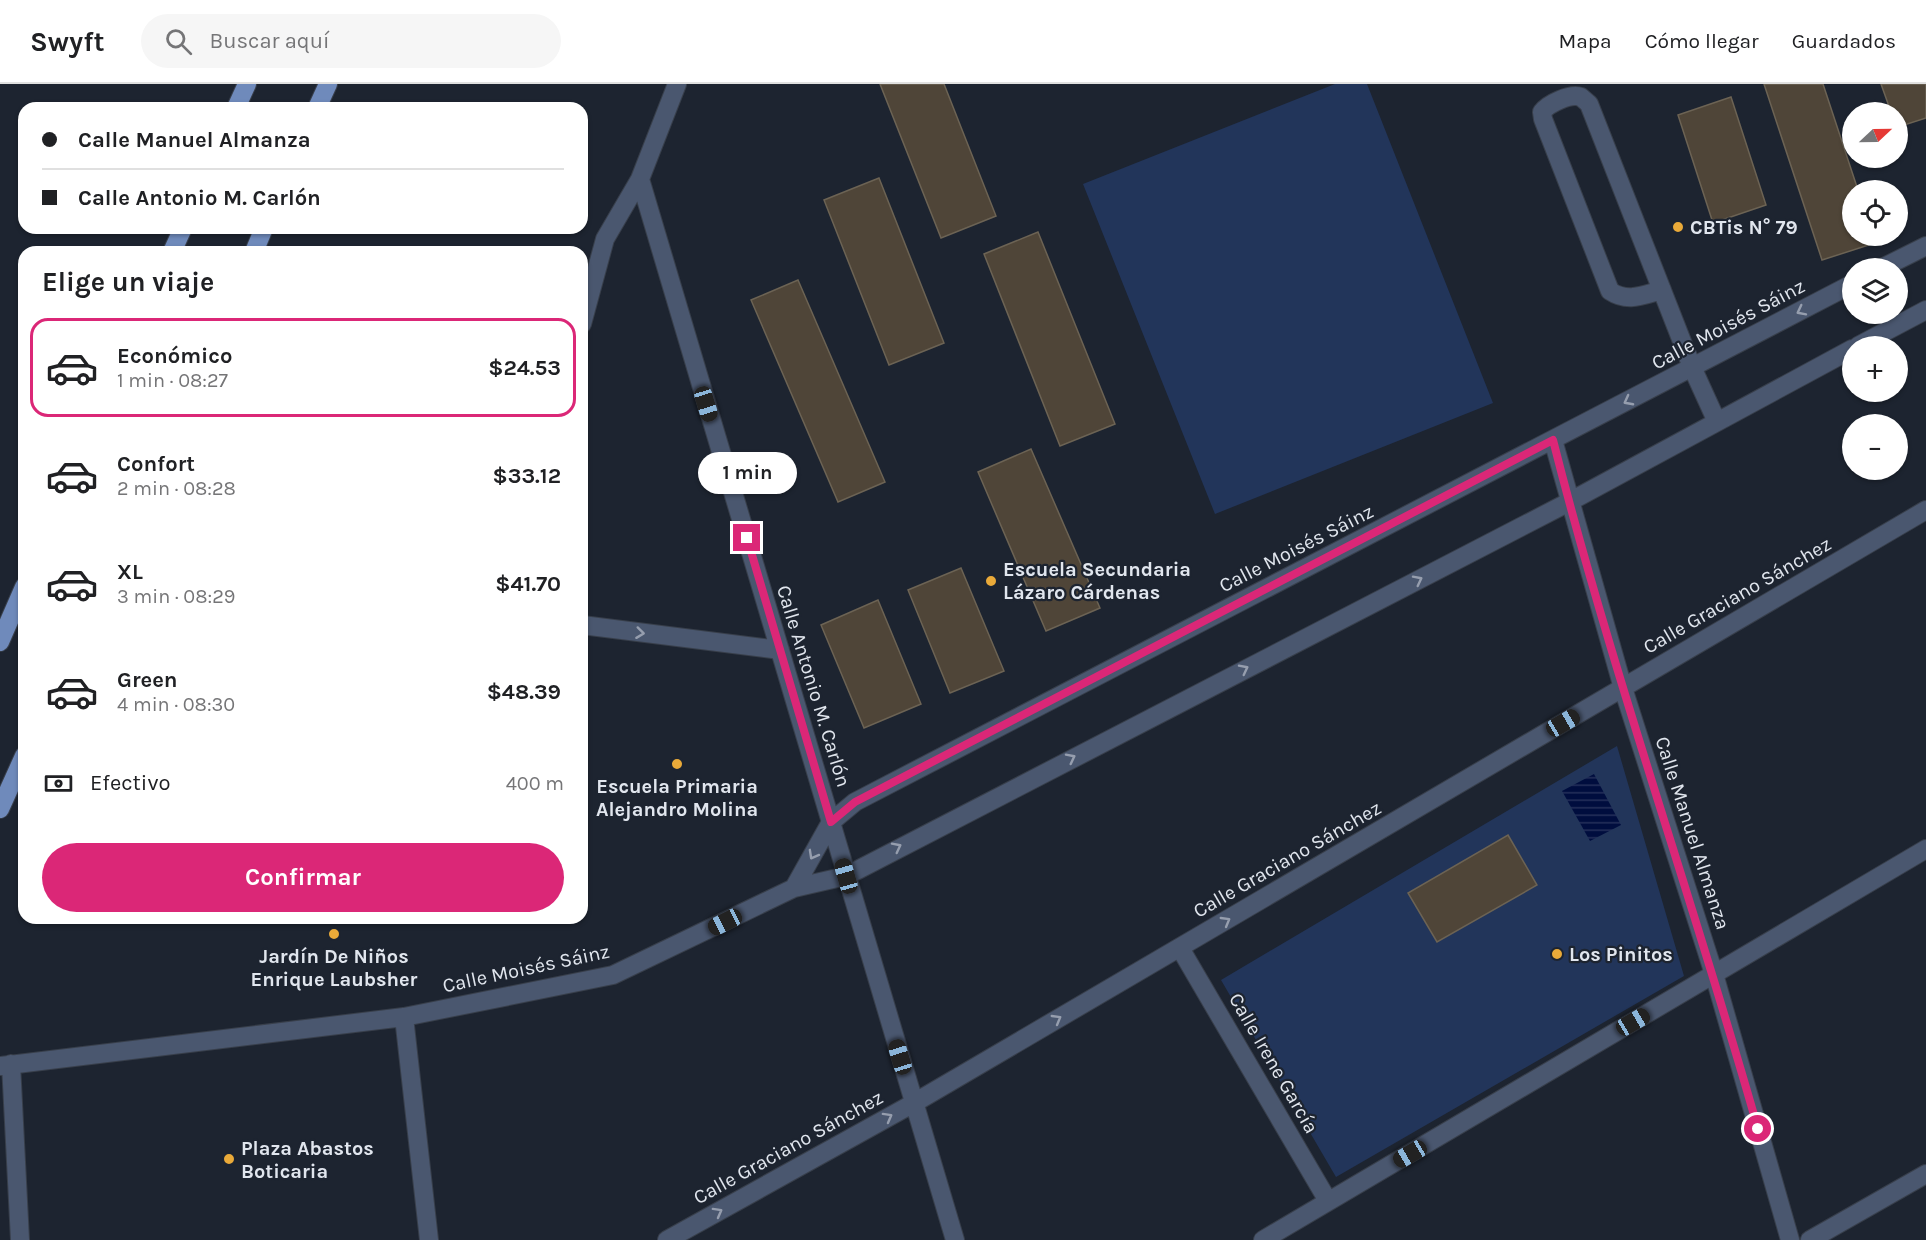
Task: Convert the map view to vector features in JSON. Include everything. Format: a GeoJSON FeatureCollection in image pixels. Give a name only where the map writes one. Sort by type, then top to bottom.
{"type":"FeatureCollection","features":[{"type":"Feature","properties":{"kind":"main road"},"geometry":{"type":"LineString","coordinates":[[239,102],[247,84]]}},
{"type":"Feature","properties":{"kind":"main road"},"geometry":{"type":"LineString","coordinates":[[320,102],[328,84]]}},
{"type":"Feature","properties":{"kind":"main road"},"geometry":{"type":"LineString","coordinates":[[0,642],[18,601]]}},
{"type":"Feature","properties":{"kind":"main road"},"geometry":{"type":"LineString","coordinates":[[0,808],[18,769]]}},
{"type":"Feature","properties":{"kind":"street"},"geometry":{"type":"LineString","coordinates":[[588,302],[605,239],[640,179],[677,84]]}},
{"type":"Feature","properties":{"kind":"street"},"geometry":{"type":"LineString","coordinates":[[1662,290],[1631,298],[1620,298],[1610,291],[1544,120],[1542,112],[1546,106],[1572,97],[1581,97],[1589,104],[1662,290],[1692,368],[1717,422]]}},
{"type":"Feature","properties":{"kind":"street","name":"Calle Antonio M. Carlón"},"geometry":{"type":"LineString","coordinates":[[640,179],[955,1240]]}},
{"type":"Feature","properties":{"kind":"street"},"geometry":{"type":"LineString","coordinates":[[1902,258],[1926,246]]}},
{"type":"Feature","properties":{"kind":"street","name":"Calle Moisés Sáinz"},"geometry":{"type":"LineString","coordinates":[[794,888],[831,822],[855,802],[1842,289]]}},
{"type":"Feature","properties":{"kind":"street"},"geometry":{"type":"LineString","coordinates":[[1877,336],[1926,310]]}},
{"type":"Feature","properties":{"kind":"street","name":"Calle Moisés Sáinz"},"geometry":{"type":"LineString","coordinates":[[5,1065],[404,1017],[613,975],[794,888],[846,876],[1569,502],[1842,354]]}},
{"type":"Feature","properties":{"kind":"street","name":"Calle Manuel Almanza"},"geometry":{"type":"LineString","coordinates":[[1553,440],[1623,688],[1714,974],[1790,1240]]}},
{"type":"Feature","properties":{"kind":"street","name":"Calle Graciano Sánchez"},"geometry":{"type":"LineString","coordinates":[[667,1240],[914,1102],[1180,948],[1926,510]]}},
{"type":"Feature","properties":{"kind":"street"},"geometry":{"type":"LineString","coordinates":[[588,626],[780,650]]}},
{"type":"Feature","properties":{"kind":"street"},"geometry":{"type":"LineString","coordinates":[[1263,1240],[1926,849]]}},
{"type":"Feature","properties":{"kind":"street","name":"Calle Irene García"},"geometry":{"type":"LineString","coordinates":[[1180,948],[1328,1202]]}},
{"type":"Feature","properties":{"kind":"street"},"geometry":{"type":"LineString","coordinates":[[404,1017],[429,1240]]}},
{"type":"Feature","properties":{"kind":"street"},"geometry":{"type":"LineString","coordinates":[[5,1065],[20,1240]]}},
{"type":"Feature","properties":{"kind":"street"},"geometry":{"type":"LineString","coordinates":[[1810,1240],[1926,1174]]}},
{"type":"Feature","properties":{"kind":"shaded area"},"geometry":{"type":"Polygon","coordinates":[[[1335,84],[1367,84],[1493,403],[1215,514],[1083,184],[1335,84]]]}},
{"type":"Feature","properties":{"kind":"shaded area"},"geometry":{"type":"Polygon","coordinates":[[[1617,746],[1684,976],[1336,1177],[1221,980],[1617,746]]]}},
{"type":"Feature","properties":{"kind":"shaded area"},"geometry":{"type":"Polygon","coordinates":[[[1594,774],[1621,825],[1590,841],[1562,791],[1594,774]]]}},
{"type":"Feature","properties":{"kind":"building"},"geometry":{"type":"Polygon","coordinates":[[[880,84],[944,84],[996,216],[941,238],[880,84]]]}},
{"type":"Feature","properties":{"kind":"building"},"geometry":{"type":"Polygon","coordinates":[[[1764,84],[1823,84],[1842,142],[1842,168],[1851,168],[1855,180],[1842,180],[1842,246],[1866,246],[1822,260],[1764,84]]]}},
{"type":"Feature","properties":{"kind":"building"},"geometry":{"type":"Polygon","coordinates":[[[1881,84],[1926,84],[1926,118],[1908,124],[1908,102],[1887,102],[1881,84]]]}},
{"type":"Feature","properties":{"kind":"building"},"geometry":{"type":"Polygon","coordinates":[[[1731,97],[1766,205],[1713,223],[1678,115],[1731,97]]]}},
{"type":"Feature","properties":{"kind":"building"},"geometry":{"type":"Polygon","coordinates":[[[879,178],[944,343],[889,365],[824,200],[879,178]]]}},
{"type":"Feature","properties":{"kind":"building"},"geometry":{"type":"Polygon","coordinates":[[[1038,232],[1115,424],[1060,446],[984,254],[1038,232]]]}},
{"type":"Feature","properties":{"kind":"building"},"geometry":{"type":"Polygon","coordinates":[[[798,280],[885,482],[838,502],[751,300],[798,280]]]}},
{"type":"Feature","properties":{"kind":"building"},"geometry":{"type":"Polygon","coordinates":[[[1031,449],[1100,608],[1046,631],[978,472],[1031,449]]]}},
{"type":"Feature","properties":{"kind":"building"},"geometry":{"type":"Polygon","coordinates":[[[961,568],[1004,671],[950,693],[908,590],[961,568]]]}},
{"type":"Feature","properties":{"kind":"building"},"geometry":{"type":"Polygon","coordinates":[[[878,600],[921,704],[864,728],[821,625],[878,600]]]}},
{"type":"Feature","properties":{"kind":"building"},"geometry":{"type":"Polygon","coordinates":[[[1508,835],[1537,885],[1437,942],[1408,893],[1508,835]]]}},
{"type":"Feature","properties":{"kind":"place","name":"CBTis N° 79"},"geometry":{"type":"Point","coordinates":[1678,227]}},
{"type":"Feature","properties":{"kind":"place","name":"Escuela Secundaria Lázaro Cárdenas"},"geometry":{"type":"Point","coordinates":[991,581]}},
{"type":"Feature","properties":{"kind":"place","name":"Escuela Primaria Alejandro Molina"},"geometry":{"type":"Point","coordinates":[677,764]}},
{"type":"Feature","properties":{"kind":"place","name":"Jardín De Niños Enrique Laubsher"},"geometry":{"type":"Point","coordinates":[334,934]}},
{"type":"Feature","properties":{"kind":"place","name":"Los Pinitos"},"geometry":{"type":"Point","coordinates":[1557,954]}},
{"type":"Feature","properties":{"kind":"place","name":"Plaza Abastos Boticaria"},"geometry":{"type":"Point","coordinates":[229,1159]}},
{"type":"Feature","properties":{"kind":"route"},"geometry":{"type":"LineString","coordinates":[[747,538],[831,822],[855,802],[1553,440],[1623,688],[1714,974],[1758,1129]]}}]}
